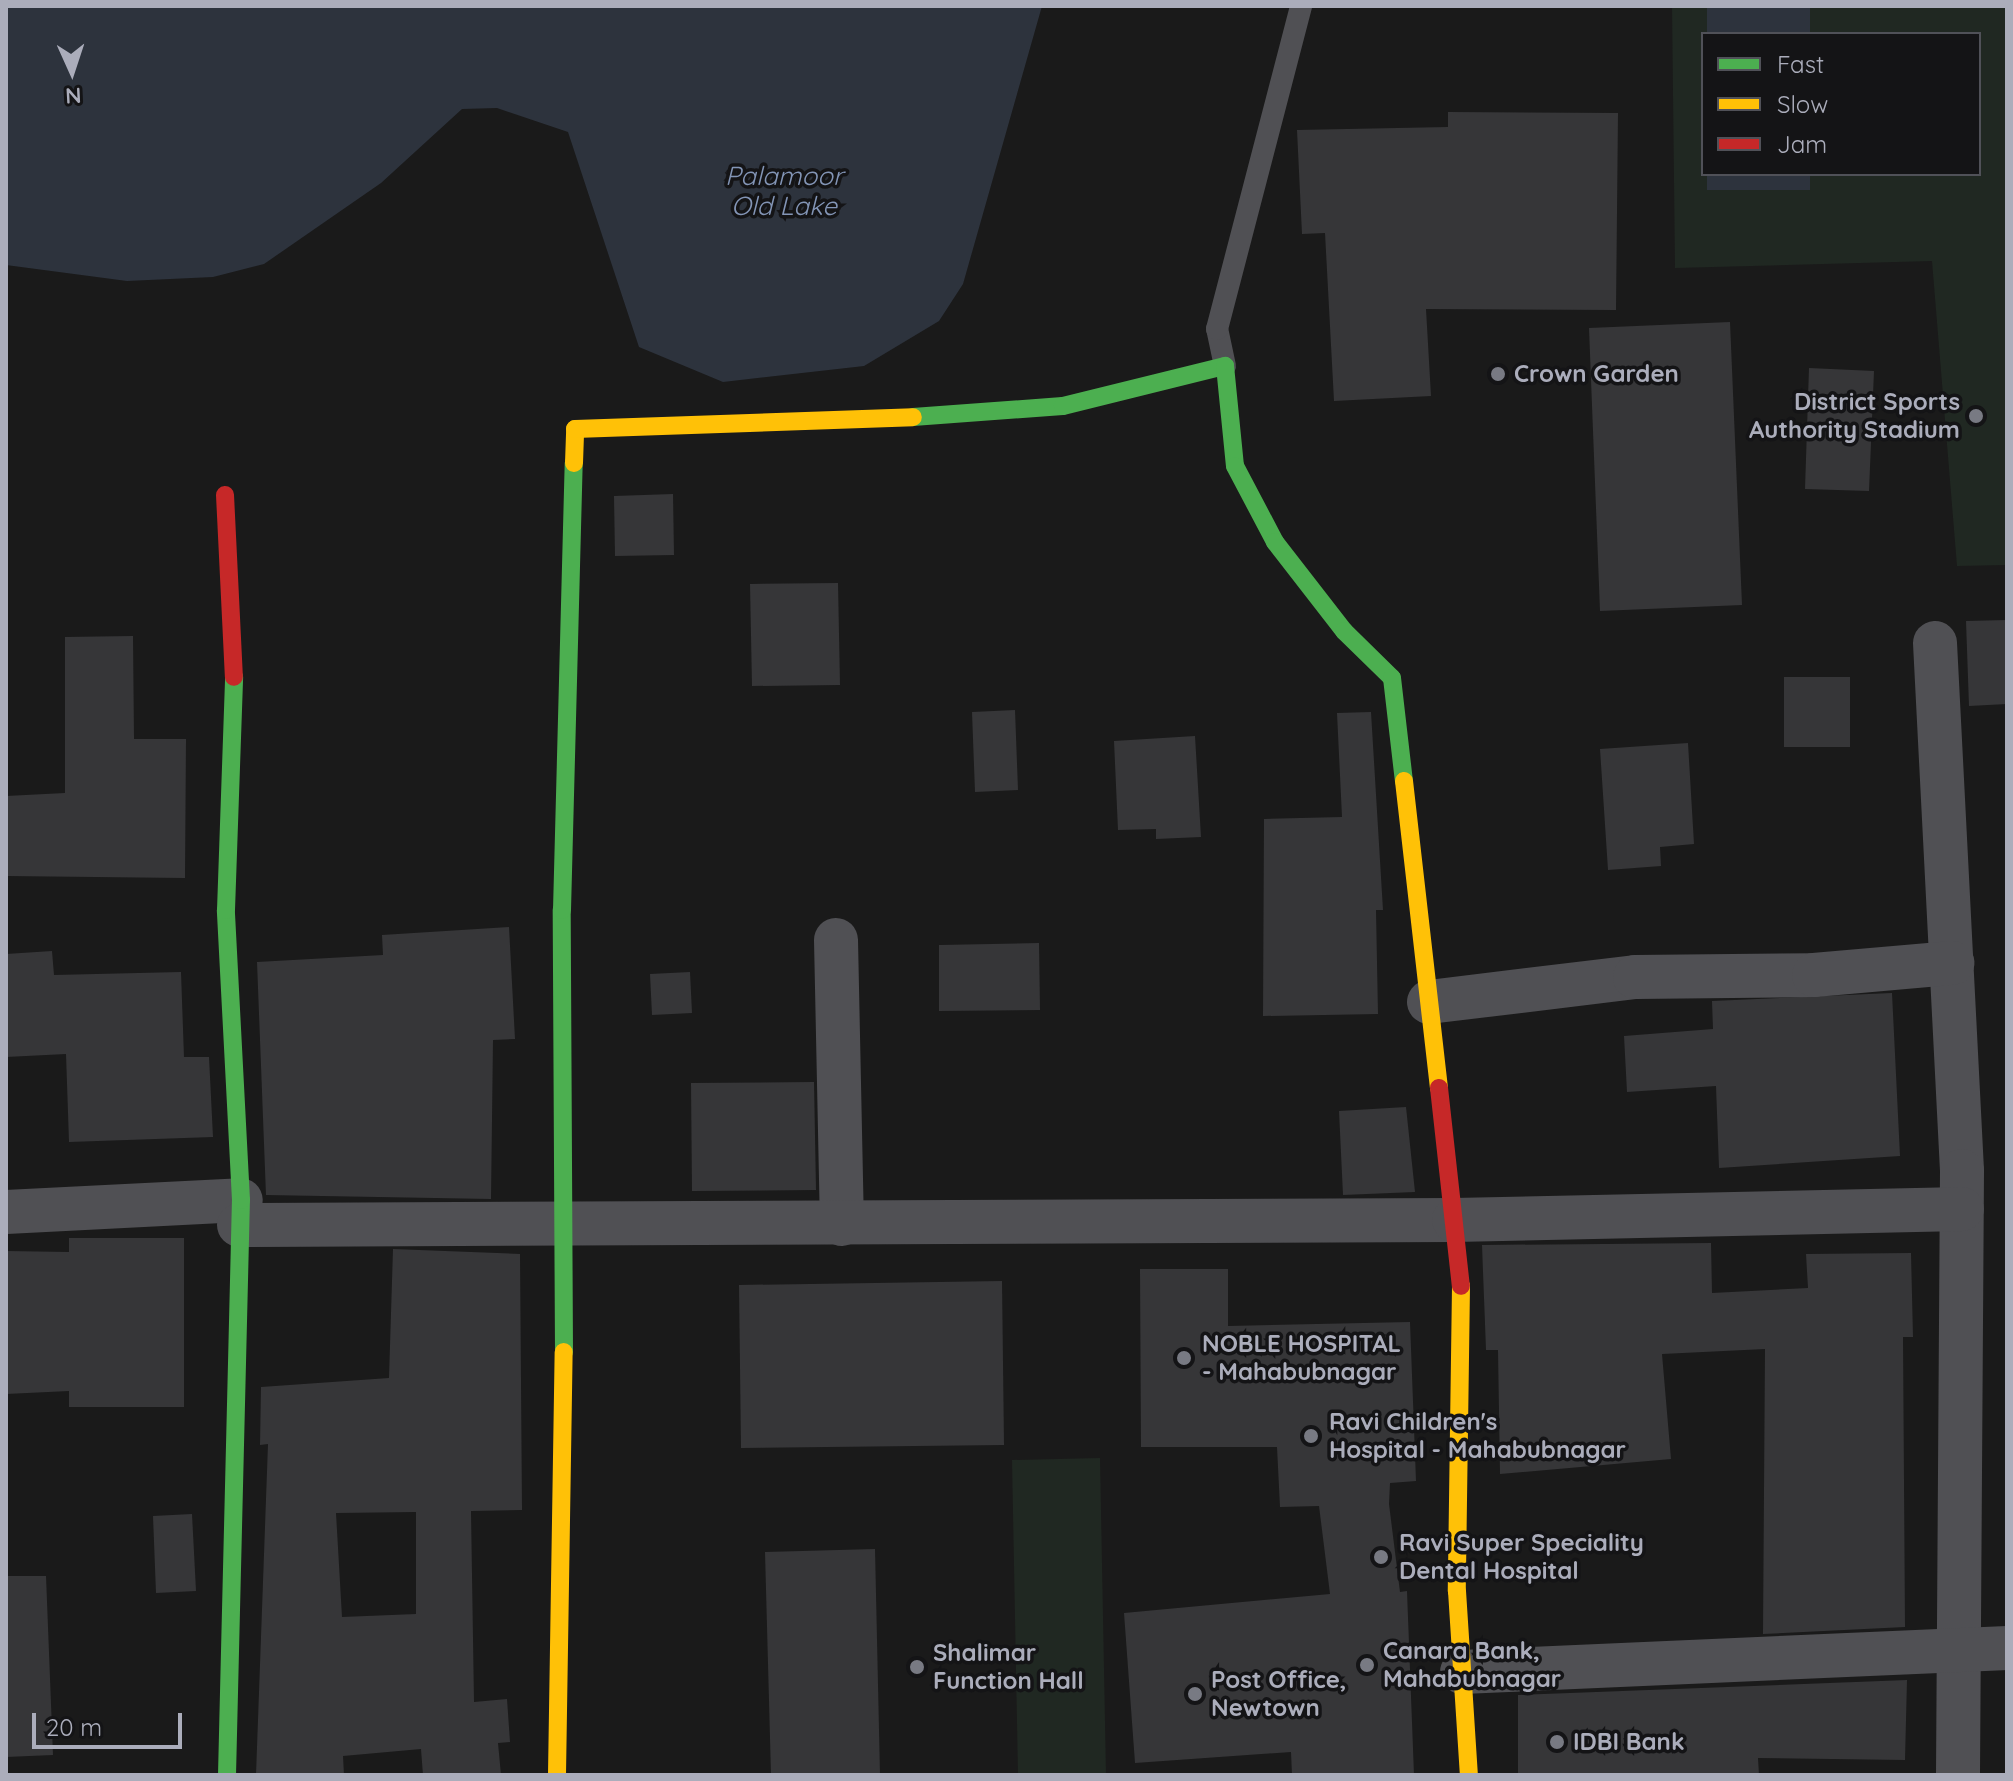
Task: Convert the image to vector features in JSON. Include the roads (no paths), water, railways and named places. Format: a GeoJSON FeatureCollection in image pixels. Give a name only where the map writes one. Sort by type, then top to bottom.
{"type":"FeatureCollection","features":[{"type":"Feature","properties":{"kind":"street"},"geometry":{"type":"LineString","coordinates":[[557,1775],[566,1226],[562,910],[575,429],[801,426],[1063,406],[1225,366],[1241,478],[1275,542],[1344,631],[1392,678],[1462,1294],[1462,1672],[1469,1775]]}},
{"type":"Feature","properties":{"kind":"street"},"geometry":{"type":"LineString","coordinates":[[225,495],[235,689],[226,910],[240,1212],[227,1775]]}},
{"type":"Feature","properties":{"kind":"street"},"geometry":{"type":"LineString","coordinates":[[1935,643],[1962,1209],[1956,1651],[1958,1775]]}},
{"type":"Feature","properties":{"kind":"street"},"geometry":{"type":"LineString","coordinates":[[836,940],[842,1224]]}},
{"type":"Feature","properties":{"kind":"street"},"geometry":{"type":"LineString","coordinates":[[1429,1002],[1635,977],[1814,975],[1952,963]]}},
{"type":"Feature","properties":{"kind":"street"},"geometry":{"type":"LineString","coordinates":[[6,1212],[240,1212],[566,1226],[1454,1220],[1962,1209]]}},
{"type":"Feature","properties":{"kind":"street"},"geometry":{"type":"LineString","coordinates":[[1462,1672],[2007,1648]]}},
{"type":"Feature","properties":{"kind":"lane"},"geometry":{"type":"LineString","coordinates":[[1225,366],[1217,329],[1301,6]]}},
{"type":"Feature","properties":{"kind":"water","name":"Palamoor Old Lake"},"geometry":{"type":"Polygon","coordinates":[[[6,6],[1042,6],[963,284],[939,321],[864,366],[723,382],[639,347],[568,132],[497,108],[462,109],[381,183],[264,264],[213,277],[127,281],[6,265],[6,6]]]}},
{"type":"Feature","properties":{"kind":"water"},"geometry":{"type":"Polygon","coordinates":[[[1707,8],[1810,8],[1810,32],[1707,32],[1707,8]]]}},
{"type":"Feature","properties":{"kind":"water"},"geometry":{"type":"Polygon","coordinates":[[[1707,176],[1810,176],[1810,190],[1707,190],[1707,176]]]}},
{"type":"Feature","properties":{"kind":"place","name":"Crown Garden"},"geometry":{"type":"Point","coordinates":[1498,374]}},
{"type":"Feature","properties":{"kind":"place","name":"District Sports Authority Stadium"},"geometry":{"type":"Point","coordinates":[1976,416]}},
{"type":"Feature","properties":{"kind":"place","name":"NOBLE HOSPITAL - Mahabubnagar"},"geometry":{"type":"Point","coordinates":[1184,1358]}},
{"type":"Feature","properties":{"kind":"place","name":"Ravi Children's Hospital - Mahabubnagar"},"geometry":{"type":"Point","coordinates":[1311,1436]}},
{"type":"Feature","properties":{"kind":"place","name":"Ravi Super Speciality Dental Hospital"},"geometry":{"type":"Point","coordinates":[1381,1557]}},
{"type":"Feature","properties":{"kind":"place","name":"Canara Bank, Mahabubnagar"},"geometry":{"type":"Point","coordinates":[1367,1665]}},
{"type":"Feature","properties":{"kind":"place","name":"Shalimar Function Hall"},"geometry":{"type":"Point","coordinates":[917,1667]}},
{"type":"Feature","properties":{"kind":"place","name":"Post Office, Newtown"},"geometry":{"type":"Point","coordinates":[1195,1694]}},
{"type":"Feature","properties":{"kind":"place","name":"IDBI Bank"},"geometry":{"type":"Point","coordinates":[1557,1742]}}]}
